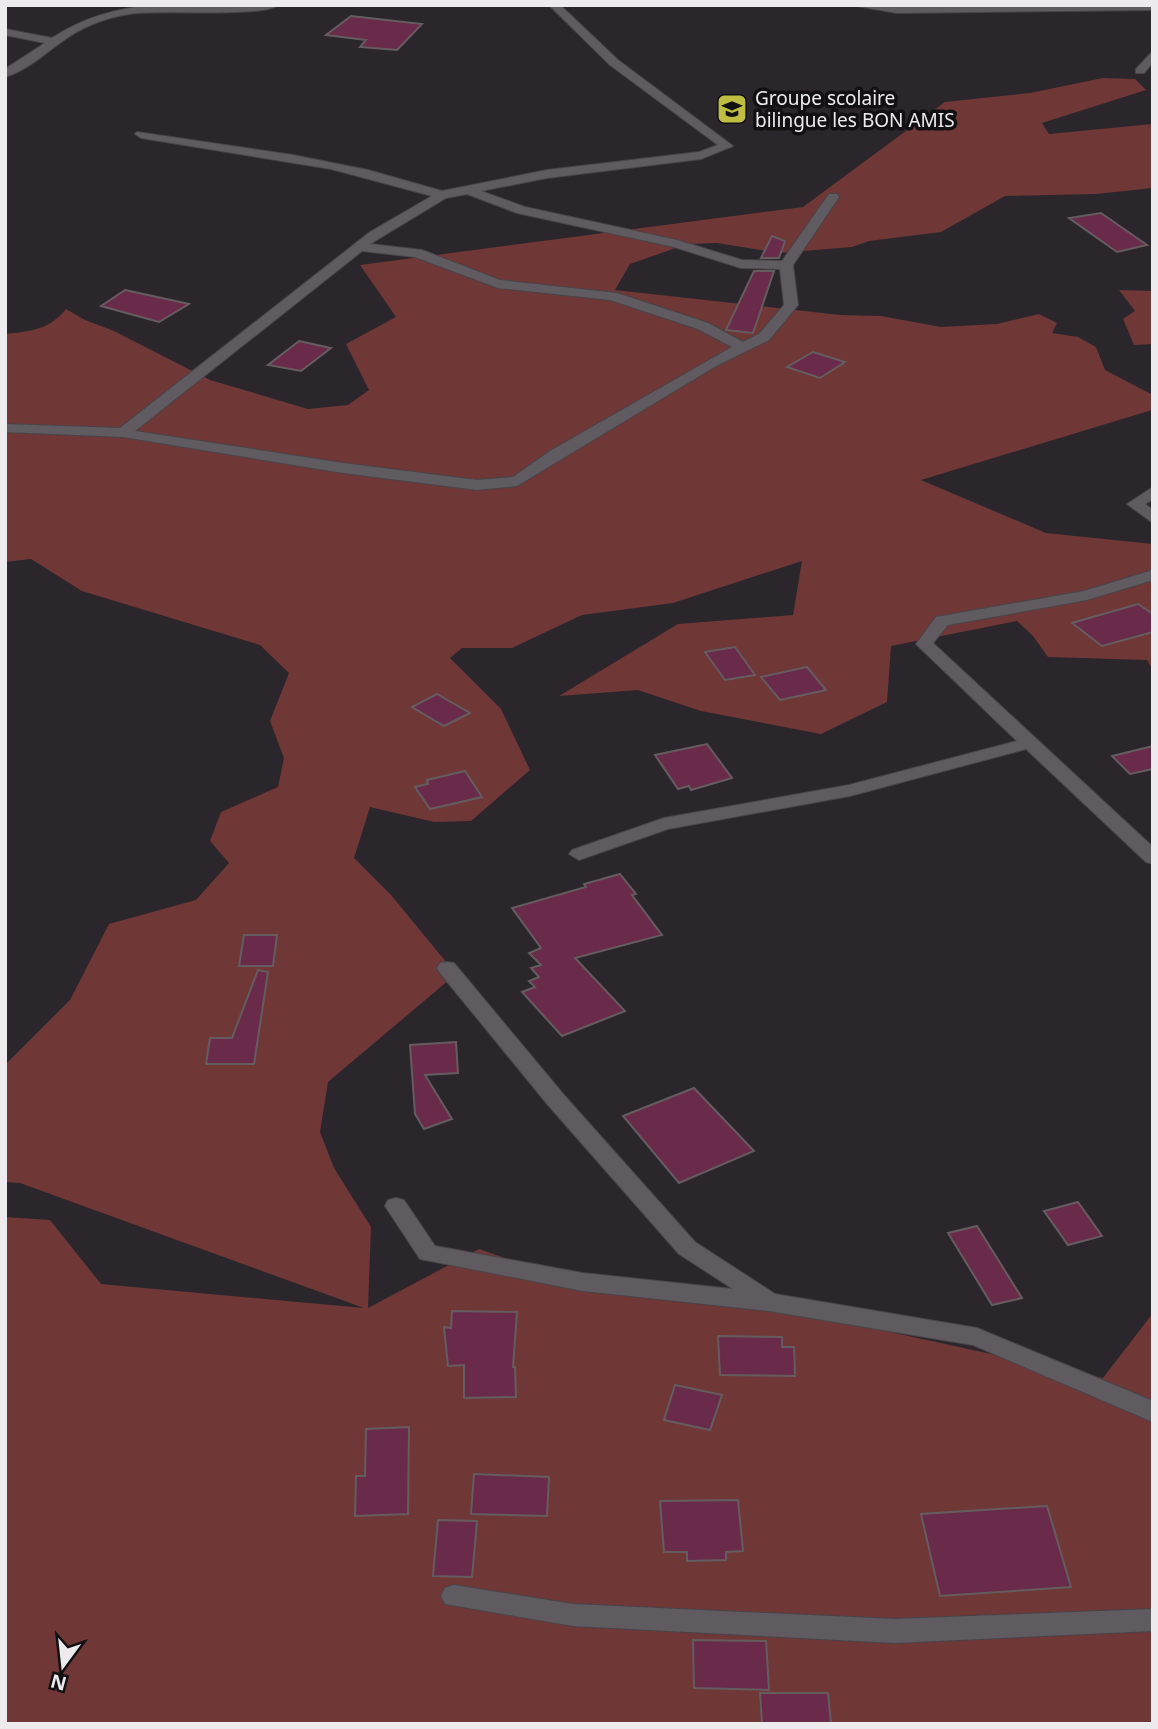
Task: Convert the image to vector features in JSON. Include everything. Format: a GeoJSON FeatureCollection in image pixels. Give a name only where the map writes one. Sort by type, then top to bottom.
{"type":"FeatureCollection","features":[{"type":"Feature","properties":{"kind":"street"},"geometry":{"type":"LineString","coordinates":[[5,74],[52,41],[88,22],[132,10],[264,9],[274,5]]}},
{"type":"Feature","properties":{"kind":"street"},"geometry":{"type":"LineString","coordinates":[[122,433],[359,247],[442,195],[547,174],[701,155],[727,146],[583,38],[554,5]]}},
{"type":"Feature","properties":{"kind":"street"},"geometry":{"type":"LineString","coordinates":[[856,5],[897,10],[1153,7]]}},
{"type":"Feature","properties":{"kind":"street"},"geometry":{"type":"LineString","coordinates":[[5,32],[52,41]]}},
{"type":"Feature","properties":{"kind":"street"},"geometry":{"type":"LineString","coordinates":[[1140,72],[1153,54]]}},
{"type":"Feature","properties":{"kind":"street"},"geometry":{"type":"LineString","coordinates":[[141,134],[331,166],[405,183],[442,195]]}},
{"type":"Feature","properties":{"kind":"street"},"geometry":{"type":"LineString","coordinates":[[467,190],[521,210],[677,244],[741,264],[786,265]]}},
{"type":"Feature","properties":{"kind":"street"},"geometry":{"type":"LineString","coordinates":[[5,428],[122,433],[343,468],[477,485],[517,481],[555,454],[764,337],[791,305],[786,265],[832,197]]}},
{"type":"Feature","properties":{"kind":"street"},"geometry":{"type":"LineString","coordinates":[[359,247],[417,253],[498,284],[612,296],[703,326],[743,348]]}},
{"type":"Feature","properties":{"kind":"street"},"geometry":{"type":"LineString","coordinates":[[1153,492],[1135,504],[1153,518]]}},
{"type":"Feature","properties":{"kind":"street"},"geometry":{"type":"LineString","coordinates":[[1153,575],[1087,595],[942,621],[924,644],[1153,858]]}},
{"type":"Feature","properties":{"kind":"street"},"geometry":{"type":"LineString","coordinates":[[579,854],[664,824],[849,790],[1029,743]]}},
{"type":"Feature","properties":{"kind":"street"},"geometry":{"type":"LineString","coordinates":[[447,968],[556,1100],[687,1248],[769,1302]]}},
{"type":"Feature","properties":{"kind":"street"},"geometry":{"type":"LineString","coordinates":[[396,1206],[428,1253],[583,1282],[769,1302],[977,1337],[1153,1412]]}},
{"type":"Feature","properties":{"kind":"street"},"geometry":{"type":"LineString","coordinates":[[454,1596],[573,1615],[895,1631],[1153,1620]]}},
{"type":"Feature","properties":{"kind":"shaded area"},"geometry":{"type":"Polygon","coordinates":[[[1103,78],[1135,79],[1146,90],[1042,123],[1049,134],[1153,124],[1153,188],[1096,194],[1005,196],[941,232],[869,241],[852,247],[779,253],[717,243],[687,244],[630,264],[615,290],[840,315],[881,316],[941,327],[997,324],[1039,314],[1057,323],[1052,333],[1078,337],[1096,347],[1105,370],[1153,395],[1152,410],[921,480],[1046,533],[1153,544],[1153,670],[1147,660],[1048,657],[1033,636],[1017,621],[891,646],[887,702],[821,734],[701,711],[638,690],[559,696],[678,624],[793,615],[802,561],[673,603],[582,615],[512,648],[462,648],[450,658],[501,709],[530,770],[471,821],[434,822],[370,807],[354,858],[391,895],[456,974],[328,1082],[320,1132],[334,1168],[371,1227],[368,1308],[479,1249],[539,1270],[853,1324],[1103,1378],[1153,1313],[1153,1724],[5,1724],[5,1217],[50,1220],[101,1284],[364,1308],[20,1183],[5,1182],[5,1065],[70,1000],[109,924],[196,900],[229,863],[210,841],[221,812],[278,787],[284,758],[270,721],[289,673],[260,645],[82,591],[31,559],[5,562],[5,334],[46,325],[66,309],[210,380],[308,409],[348,405],[369,390],[346,344],[396,317],[360,265],[803,207],[945,102],[1030,93],[1103,78]]]}},
{"type":"Feature","properties":{"kind":"shaded area"},"geometry":{"type":"Polygon","coordinates":[[[1119,290],[1153,291],[1153,344],[1134,345],[1123,319],[1135,311],[1119,290]]]}},
{"type":"Feature","properties":{"kind":"building"},"geometry":{"type":"Polygon","coordinates":[[[351,16],[422,24],[397,50],[360,47],[366,40],[326,35],[351,16]]]}},
{"type":"Feature","properties":{"kind":"building"},"geometry":{"type":"Polygon","coordinates":[[[1101,213],[1147,245],[1117,252],[1069,218],[1101,213]]]}},
{"type":"Feature","properties":{"kind":"building"},"geometry":{"type":"Polygon","coordinates":[[[772,236],[785,241],[779,258],[761,258],[772,236]]]}},
{"type":"Feature","properties":{"kind":"building"},"geometry":{"type":"Polygon","coordinates":[[[754,271],[774,271],[753,333],[726,330],[754,271]]]}},
{"type":"Feature","properties":{"kind":"building"},"geometry":{"type":"Polygon","coordinates":[[[125,290],[189,304],[159,322],[101,306],[125,290]]]}},
{"type":"Feature","properties":{"kind":"building"},"geometry":{"type":"Polygon","coordinates":[[[299,341],[331,348],[301,371],[268,365],[299,341]]]}},
{"type":"Feature","properties":{"kind":"building"},"geometry":{"type":"Polygon","coordinates":[[[813,352],[845,362],[820,378],[787,367],[813,352]]]}},
{"type":"Feature","properties":{"kind":"building"},"geometry":{"type":"Polygon","coordinates":[[[1138,604],[1153,614],[1153,632],[1102,646],[1072,623],[1138,604]]]}},
{"type":"Feature","properties":{"kind":"building"},"geometry":{"type":"Polygon","coordinates":[[[735,647],[755,675],[725,680],[705,652],[735,647]]]}},
{"type":"Feature","properties":{"kind":"building"},"geometry":{"type":"Polygon","coordinates":[[[807,667],[826,690],[780,700],[761,677],[807,667]]]}},
{"type":"Feature","properties":{"kind":"building"},"geometry":{"type":"Polygon","coordinates":[[[437,694],[470,713],[444,726],[412,707],[437,694]]]}},
{"type":"Feature","properties":{"kind":"building"},"geometry":{"type":"Polygon","coordinates":[[[707,744],[732,778],[691,790],[689,786],[678,789],[655,755],[707,744]]]}},
{"type":"Feature","properties":{"kind":"building"},"geometry":{"type":"Polygon","coordinates":[[[1153,746],[1153,769],[1130,774],[1112,756],[1153,746]]]}},
{"type":"Feature","properties":{"kind":"building"},"geometry":{"type":"Polygon","coordinates":[[[465,771],[482,797],[430,809],[415,787],[428,784],[427,780],[465,771]]]}},
{"type":"Feature","properties":{"kind":"building"},"geometry":{"type":"Polygon","coordinates":[[[620,874],[662,935],[575,958],[625,1011],[562,1036],[522,992],[535,987],[529,981],[539,977],[531,968],[541,965],[529,953],[541,948],[512,908],[586,887],[584,884],[620,874]]]}},
{"type":"Feature","properties":{"kind":"building"},"geometry":{"type":"Polygon","coordinates":[[[244,935],[277,935],[273,966],[239,966],[244,935]]]}},
{"type":"Feature","properties":{"kind":"building"},"geometry":{"type":"Polygon","coordinates":[[[258,970],[268,972],[254,1064],[206,1064],[210,1038],[232,1038],[258,970]]]}},
{"type":"Feature","properties":{"kind":"building"},"geometry":{"type":"Polygon","coordinates":[[[456,1042],[458,1073],[425,1075],[452,1119],[424,1129],[415,1114],[410,1045],[456,1042]]]}},
{"type":"Feature","properties":{"kind":"building"},"geometry":{"type":"Polygon","coordinates":[[[694,1088],[754,1151],[679,1183],[623,1116],[694,1088]]]}},
{"type":"Feature","properties":{"kind":"building"},"geometry":{"type":"Polygon","coordinates":[[[1078,1202],[1102,1236],[1068,1245],[1044,1211],[1078,1202]]]}},
{"type":"Feature","properties":{"kind":"building"},"geometry":{"type":"Polygon","coordinates":[[[977,1226],[1022,1298],[992,1305],[948,1233],[977,1226]]]}},
{"type":"Feature","properties":{"kind":"building"},"geometry":{"type":"Polygon","coordinates":[[[452,1311],[517,1312],[513,1367],[516,1397],[464,1398],[464,1365],[448,1366],[444,1327],[451,1328],[452,1311]]]}},
{"type":"Feature","properties":{"kind":"building"},"geometry":{"type":"Polygon","coordinates":[[[718,1336],[782,1337],[782,1347],[794,1347],[795,1376],[720,1375],[718,1336]]]}},
{"type":"Feature","properties":{"kind":"building"},"geometry":{"type":"Polygon","coordinates":[[[675,1385],[722,1395],[710,1430],[664,1420],[675,1385]]]}},
{"type":"Feature","properties":{"kind":"building"},"geometry":{"type":"Polygon","coordinates":[[[409,1427],[408,1514],[355,1516],[356,1476],[365,1476],[366,1429],[409,1427]]]}},
{"type":"Feature","properties":{"kind":"building"},"geometry":{"type":"Polygon","coordinates":[[[474,1474],[549,1477],[547,1516],[471,1514],[474,1474]]]}},
{"type":"Feature","properties":{"kind":"building"},"geometry":{"type":"Polygon","coordinates":[[[738,1500],[743,1551],[726,1552],[726,1560],[687,1561],[687,1552],[664,1552],[660,1501],[738,1500]]]}},
{"type":"Feature","properties":{"kind":"building"},"geometry":{"type":"Polygon","coordinates":[[[1047,1506],[1071,1587],[940,1596],[921,1514],[1047,1506]]]}},
{"type":"Feature","properties":{"kind":"building"},"geometry":{"type":"Polygon","coordinates":[[[438,1520],[477,1521],[472,1577],[433,1576],[438,1520]]]}},
{"type":"Feature","properties":{"kind":"building"},"geometry":{"type":"Polygon","coordinates":[[[693,1640],[766,1641],[769,1690],[694,1688],[693,1640]]]}},
{"type":"Feature","properties":{"kind":"building"},"geometry":{"type":"Polygon","coordinates":[[[760,1693],[828,1693],[831,1724],[762,1724],[760,1693]]]}},
{"type":"Feature","properties":{"kind":"place","name":"Groupe scolaire bilingue les BON AMIS"},"geometry":{"type":"Point","coordinates":[732,109]}}]}
